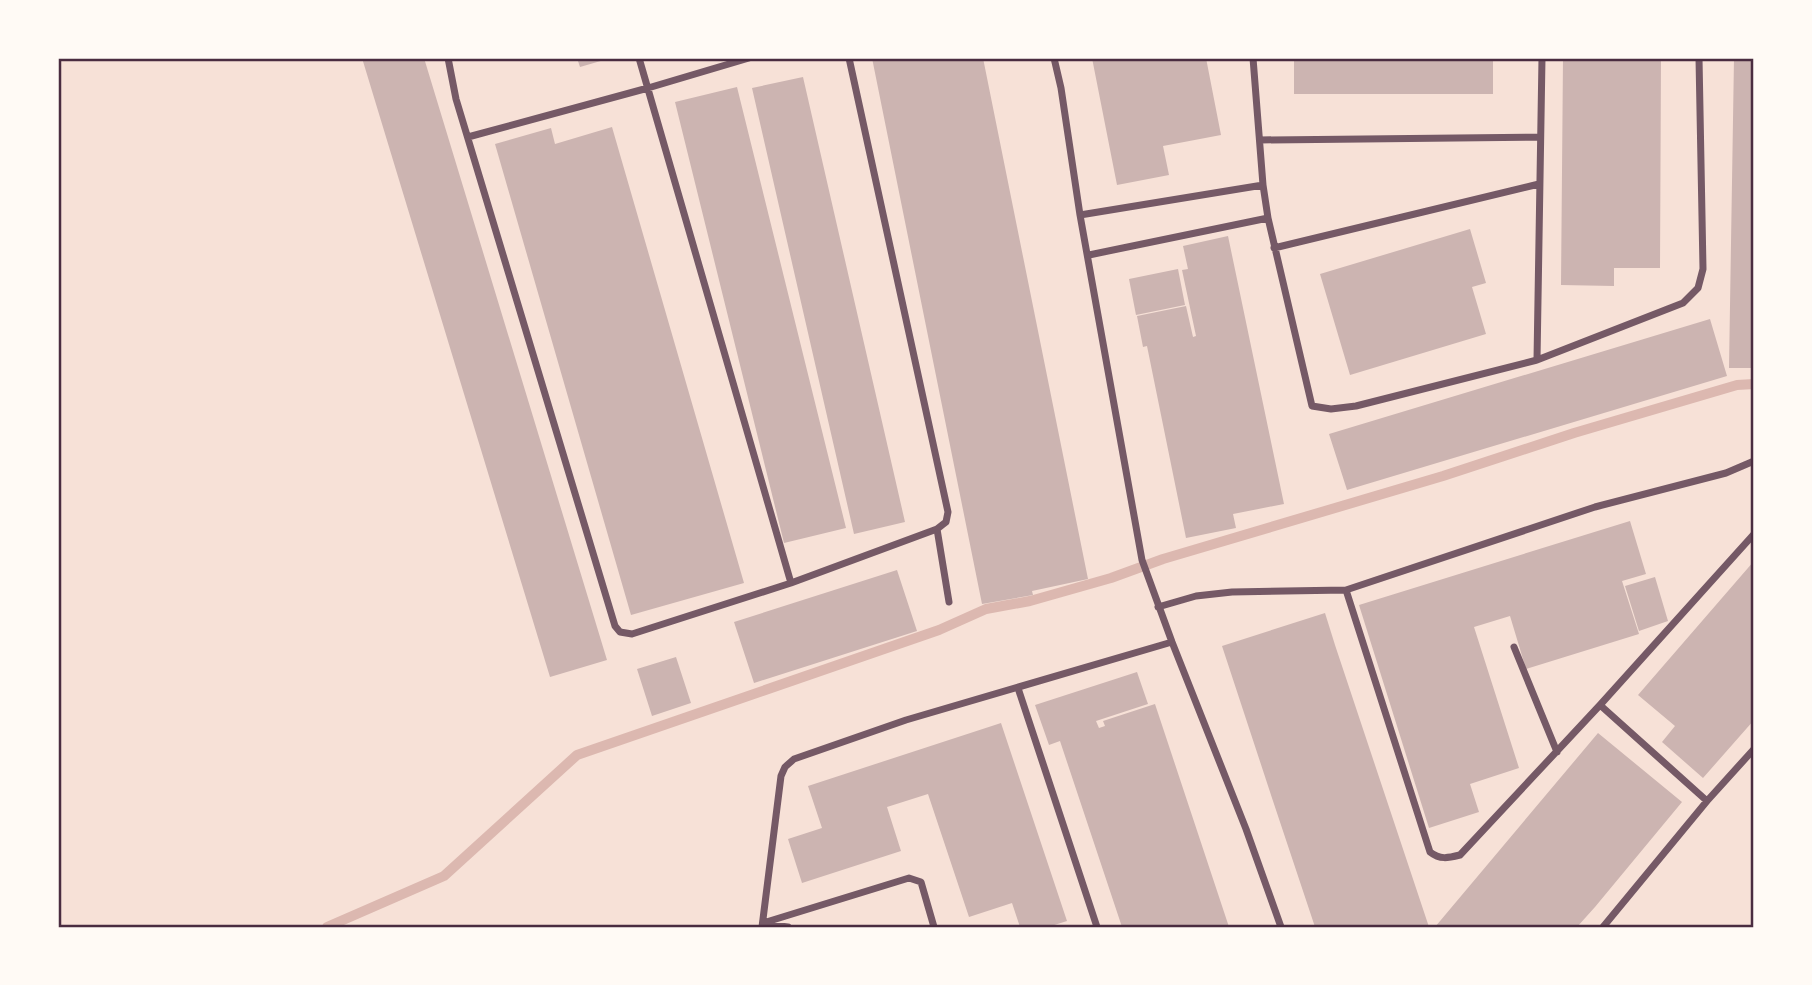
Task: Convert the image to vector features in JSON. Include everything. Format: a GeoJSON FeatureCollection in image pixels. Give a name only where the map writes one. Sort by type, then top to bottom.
{"type":"FeatureCollection","features":[{"type":"Feature","properties":{"kind":"street"},"geometry":{"type":"LineString","coordinates":[[448,58],[456,99],[615,626],[620,632],[632,634],[791,583],[937,529],[946,522],[948,512],[849,58]]}},
{"type":"Feature","properties":{"kind":"street"},"geometry":{"type":"LineString","coordinates":[[639,58],[791,583]]}},
{"type":"Feature","properties":{"kind":"street"},"geometry":{"type":"LineString","coordinates":[[468,137],[749,58]]}},
{"type":"Feature","properties":{"kind":"street"},"geometry":{"type":"LineString","coordinates":[[1054,58],[1142,560],[1281,927]]}},
{"type":"Feature","properties":{"kind":"street"},"geometry":{"type":"LineString","coordinates":[[1253,58],[1263,185],[1273,248],[1312,405],[1331,409],[1356,406],[1537,360],[1683,303],[1698,288],[1703,269],[1699,58]]}},
{"type":"Feature","properties":{"kind":"street"},"geometry":{"type":"LineString","coordinates":[[1537,360],[1542,58]]}},
{"type":"Feature","properties":{"kind":"street"},"geometry":{"type":"LineString","coordinates":[[1260,139],[1540,137]]}},
{"type":"Feature","properties":{"kind":"street"},"geometry":{"type":"LineString","coordinates":[[1273,248],[1539,184]]}},
{"type":"Feature","properties":{"kind":"street"},"geometry":{"type":"LineString","coordinates":[[1080,215],[1263,185]]}},
{"type":"Feature","properties":{"kind":"street"},"geometry":{"type":"LineString","coordinates":[[1089,255],[1268,218]]}},
{"type":"Feature","properties":{"kind":"street"},"geometry":{"type":"LineString","coordinates":[[1158,607],[1196,596],[1232,592],[1346,590],[1595,506],[1726,473],[1754,461]]}},
{"type":"Feature","properties":{"kind":"street"},"geometry":{"type":"LineString","coordinates":[[937,529],[949,602]]}},
{"type":"Feature","properties":{"kind":"street"},"geometry":{"type":"LineString","coordinates":[[1346,590],[1430,852],[1438,858],[1460,855],[1754,534]]}},
{"type":"Feature","properties":{"kind":"street"},"geometry":{"type":"LineString","coordinates":[[763,925],[781,776],[785,767],[794,759],[906,720],[1172,642]]}},
{"type":"Feature","properties":{"kind":"street"},"geometry":{"type":"LineString","coordinates":[[1514,647],[1557,752]]}},
{"type":"Feature","properties":{"kind":"street"},"geometry":{"type":"LineString","coordinates":[[1018,688],[1097,927]]}},
{"type":"Feature","properties":{"kind":"street"},"geometry":{"type":"LineString","coordinates":[[1600,705],[1707,801]]}},
{"type":"Feature","properties":{"kind":"street"},"geometry":{"type":"LineString","coordinates":[[1603,927],[1707,801],[1754,749]]}},
{"type":"Feature","properties":{"kind":"street"},"geometry":{"type":"LineString","coordinates":[[763,925],[909,878],[921,882],[934,927]]}},
{"type":"Feature","properties":{"kind":"street"},"geometry":{"type":"LineString","coordinates":[[763,925],[789,927]]}},
{"type":"Feature","properties":{"kind":"building"},"geometry":{"type":"Polygon","coordinates":[[[362,58],[424,58],[607,660],[550,677],[362,58]]]}},
{"type":"Feature","properties":{"kind":"building"},"geometry":{"type":"Polygon","coordinates":[[[577,58],[611,58],[580,67],[577,58]]]}},
{"type":"Feature","properties":{"kind":"building"},"geometry":{"type":"Polygon","coordinates":[[[872,58],[983,58],[1088,579],[1032,591],[1033,595],[982,604],[872,58]]]}},
{"type":"Feature","properties":{"kind":"building"},"geometry":{"type":"Polygon","coordinates":[[[1092,58],[1206,58],[1221,135],[1163,146],[1169,175],[1117,185],[1092,58]]]}},
{"type":"Feature","properties":{"kind":"building"},"geometry":{"type":"Polygon","coordinates":[[[1294,58],[1493,58],[1493,94],[1294,94],[1294,58]]]}},
{"type":"Feature","properties":{"kind":"building"},"geometry":{"type":"Polygon","coordinates":[[[1563,58],[1661,58],[1660,268],[1614,268],[1614,286],[1561,285],[1563,58]]]}},
{"type":"Feature","properties":{"kind":"building"},"geometry":{"type":"Polygon","coordinates":[[[1734,58],[1754,58],[1754,368],[1729,368],[1734,58]]]}},
{"type":"Feature","properties":{"kind":"building"},"geometry":{"type":"Polygon","coordinates":[[[803,77],[905,522],[854,534],[752,88],[803,77]]]}},
{"type":"Feature","properties":{"kind":"building"},"geometry":{"type":"Polygon","coordinates":[[[737,87],[846,528],[784,543],[675,102],[737,87]]]}},
{"type":"Feature","properties":{"kind":"building"},"geometry":{"type":"Polygon","coordinates":[[[612,127],[744,583],[631,615],[495,144],[551,128],[555,144],[612,127]]]}},
{"type":"Feature","properties":{"kind":"building"},"geometry":{"type":"Polygon","coordinates":[[[1470,229],[1486,283],[1472,287],[1486,334],[1350,375],[1320,274],[1470,229]]]}},
{"type":"Feature","properties":{"kind":"building"},"geometry":{"type":"Polygon","coordinates":[[[1228,236],[1284,504],[1233,514],[1236,528],[1186,538],[1147,346],[1143,347],[1137,316],[1186,306],[1193,337],[1196,336],[1182,270],[1188,269],[1183,246],[1228,236]]]}},
{"type":"Feature","properties":{"kind":"building"},"geometry":{"type":"Polygon","coordinates":[[[1178,269],[1185,305],[1136,315],[1129,279],[1178,269]]]}},
{"type":"Feature","properties":{"kind":"building"},"geometry":{"type":"Polygon","coordinates":[[[1710,319],[1727,376],[1347,490],[1329,434],[1710,319]]]}},
{"type":"Feature","properties":{"kind":"building"},"geometry":{"type":"Polygon","coordinates":[[[1630,521],[1646,574],[1622,581],[1639,634],[1526,669],[1510,616],[1474,627],[1519,768],[1470,784],[1479,812],[1429,828],[1359,605],[1630,521]]]}},
{"type":"Feature","properties":{"kind":"building"},"geometry":{"type":"Polygon","coordinates":[[[1754,561],[1754,720],[1703,778],[1662,742],[1675,726],[1638,695],[1754,561]]]}},
{"type":"Feature","properties":{"kind":"building"},"geometry":{"type":"Polygon","coordinates":[[[897,570],[917,631],[754,683],[734,622],[897,570]]]}},
{"type":"Feature","properties":{"kind":"building"},"geometry":{"type":"Polygon","coordinates":[[[1655,577],[1668,621],[1639,631],[1625,586],[1655,577]]]}},
{"type":"Feature","properties":{"kind":"building"},"geometry":{"type":"Polygon","coordinates":[[[1325,613],[1429,927],[1315,927],[1273,801],[1222,646],[1325,613]]]}},
{"type":"Feature","properties":{"kind":"building"},"geometry":{"type":"Polygon","coordinates":[[[676,657],[691,703],[652,716],[637,669],[676,657]]]}},
{"type":"Feature","properties":{"kind":"building"},"geometry":{"type":"Polygon","coordinates":[[[1137,672],[1148,704],[1096,721],[1099,728],[1105,726],[1103,721],[1155,704],[1229,927],[1122,927],[1060,741],[1049,745],[1035,705],[1137,672]]]}},
{"type":"Feature","properties":{"kind":"building"},"geometry":{"type":"Polygon","coordinates":[[[1001,723],[1067,921],[1048,927],[1020,927],[1012,903],[969,917],[928,794],[887,807],[901,851],[802,883],[788,839],[822,828],[808,786],[1001,723]]]}},
{"type":"Feature","properties":{"kind":"building"},"geometry":{"type":"Polygon","coordinates":[[[1598,733],[1682,802],[1595,907],[1577,927],[1435,927],[1598,733]]]}},
{"type":"Feature","properties":{"kind":"waterway"},"geometry":{"type":"LineString","coordinates":[[327,927],[444,876],[577,755],[939,630],[986,609],[1030,601],[1111,578],[1163,559],[1443,476],[1574,433],[1737,385],[1754,384]]}}]}
